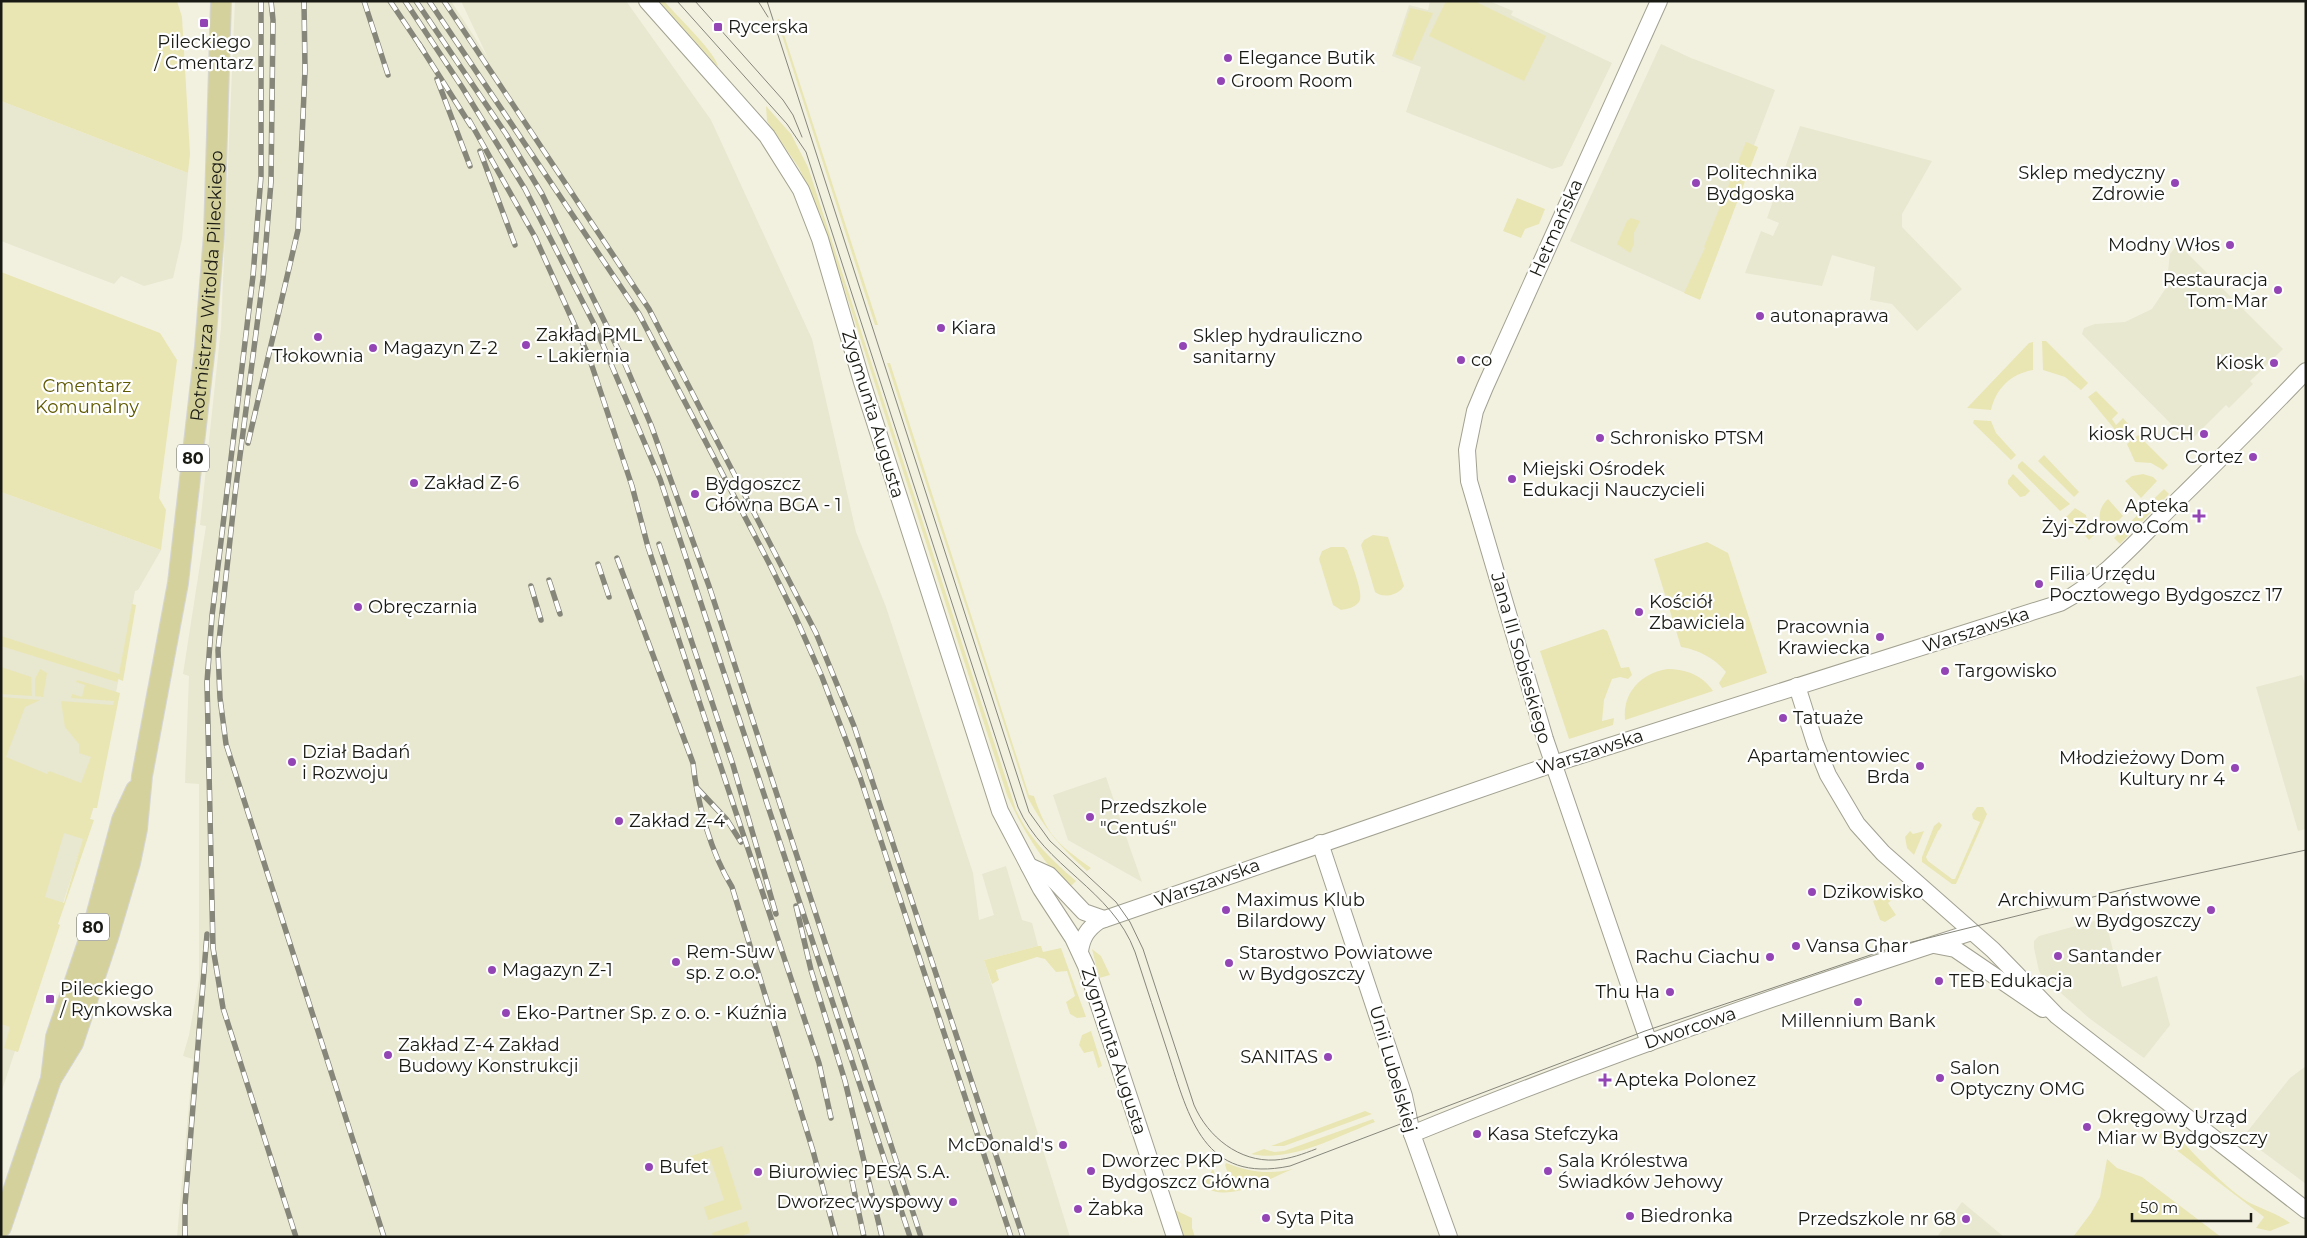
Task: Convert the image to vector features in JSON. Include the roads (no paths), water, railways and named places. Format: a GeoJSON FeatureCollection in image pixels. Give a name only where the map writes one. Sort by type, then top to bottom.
{"type":"FeatureCollection","features":[{"type":"Feature","properties":{"kind":"main road","name":"Rotmistrza Witolda Pileckiego"},"geometry":{"type":"LineString","coordinates":[[1,1227],[51,1079],[73,1043],[112,924],[130,863],[137,829],[142,776],[178,583],[205,347],[216,198],[221,1]]}},
{"type":"Feature","properties":{"kind":"street","name":"Zygmunta Augusta"},"geometry":{"type":"LineString","coordinates":[[647,1],[767,136],[789,168],[807,204],[862,382],[1000,811],[1011,836],[1041,890],[1066,926],[1080,952],[1096,994],[1175,1237]]}},
{"type":"Feature","properties":{"kind":"street","name":"Hetmańska"},"geometry":{"type":"LineString","coordinates":[[1475,411],[1638,44],[1659,1]]}},
{"type":"Feature","properties":{"kind":"street","name":"Warszawska"},"geometry":{"type":"LineString","coordinates":[[1104,919],[1553,764],[2060,603],[2079,593],[2105,572],[2205,475],[2306,371]]}},
{"type":"Feature","properties":{"kind":"street","name":"Jana III Sobieskiego"},"geometry":{"type":"LineString","coordinates":[[1475,411],[1467,450],[1469,481],[1553,764],[1649,1042]]}},
{"type":"Feature","properties":{"kind":"street"},"geometry":{"type":"LineString","coordinates":[[1797,686],[1815,743],[1828,775],[1857,824],[1883,853],[2016,972],[2056,1016],[2306,1210]]}},
{"type":"Feature","properties":{"kind":"street","name":"Unii Lubelskiej"},"geometry":{"type":"LineString","coordinates":[[1320,843],[1404,1096],[1412,1134],[1449,1237]]}},
{"type":"Feature","properties":{"kind":"street"},"geometry":{"type":"LineString","coordinates":[[1029,866],[1049,875],[1084,912],[1104,919]]}},
{"type":"Feature","properties":{"kind":"street","name":"Zygmunta Augusta"},"geometry":{"type":"LineString","coordinates":[[1080,952],[1082,940],[1088,931],[1092,926],[1104,919]]}},
{"type":"Feature","properties":{"kind":"street","name":"Dworcowa"},"geometry":{"type":"LineString","coordinates":[[1412,1134],[1528,1087],[1649,1042],[1972,932]]}},
{"type":"Feature","properties":{"kind":"street"},"geometry":{"type":"LineString","coordinates":[[1932,945],[1944,946],[1955,950],[2034,1005],[2056,1016]]}},
{"type":"Feature","properties":{"kind":"tram line"},"geometry":{"type":"LineString","coordinates":[[677,1],[787,124],[806,152],[1018,807],[1030,828],[1044,846],[1095,894],[1111,911],[1124,930],[1135,952],[1184,1101],[1193,1122],[1205,1141],[1219,1155],[1238,1165],[1261,1169],[1290,1166],[1645,1031],[1900,945],[2121,890],[2306,850]]}},
{"type":"Feature","properties":{"kind":"tram line"},"geometry":{"type":"LineString","coordinates":[[695,1],[783,100],[793,115],[802,137]]}},
{"type":"Feature","properties":{"kind":"tram line"},"geometry":{"type":"LineString","coordinates":[[758,1],[768,17]]}},
{"type":"Feature","properties":{"kind":"tram line"},"geometry":{"type":"LineString","coordinates":[[767,1],[1029,812],[1050,841],[1116,902],[1130,922],[1143,949],[1194,1105],[1200,1117],[1216,1137],[1237,1152],[1262,1160],[1286,1159],[1316,1149]]}},
{"type":"Feature","properties":{"kind":"railway"},"geometry":{"type":"LineString","coordinates":[[261,1],[261,176],[253,276],[212,616],[207,682],[213,948],[223,1008],[296,1237]]}},
{"type":"Feature","properties":{"kind":"railway"},"geometry":{"type":"LineString","coordinates":[[271,1],[273,20],[271,182],[263,279],[235,494],[218,650],[220,698],[226,744],[384,1237]]}},
{"type":"Feature","properties":{"kind":"railway"},"geometry":{"type":"LineString","coordinates":[[248,443],[298,230],[305,70],[304,1]]}},
{"type":"Feature","properties":{"kind":"railway"},"geometry":{"type":"LineString","coordinates":[[364,1],[388,75]]}},
{"type":"Feature","properties":{"kind":"railway"},"geometry":{"type":"LineString","coordinates":[[390,1],[423,50]]}},
{"type":"Feature","properties":{"kind":"railway"},"geometry":{"type":"LineString","coordinates":[[405,1],[462,87],[525,189],[594,324],[660,479],[910,1237]]}},
{"type":"Feature","properties":{"kind":"railway"},"geometry":{"type":"LineString","coordinates":[[416,1],[506,134],[542,194],[622,357],[651,425],[709,586],[921,1237]]}},
{"type":"Feature","properties":{"kind":"railway"},"geometry":{"type":"LineString","coordinates":[[429,1],[639,314],[796,618],[822,677],[860,777],[1011,1237]]}},
{"type":"Feature","properties":{"kind":"railway"},"geometry":{"type":"LineString","coordinates":[[444,1],[649,309],[816,633],[854,726],[1023,1237]]}},
{"type":"Feature","properties":{"kind":"railway"},"geometry":{"type":"LineString","coordinates":[[419,44],[471,126]]}},
{"type":"Feature","properties":{"kind":"railway"},"geometry":{"type":"LineString","coordinates":[[437,79],[470,166]]}},
{"type":"Feature","properties":{"kind":"railway"},"geometry":{"type":"LineString","coordinates":[[469,120],[535,237],[589,357],[632,486],[648,547],[819,1063],[831,1118]]}},
{"type":"Feature","properties":{"kind":"railway"},"geometry":{"type":"LineString","coordinates":[[480,151],[515,245]]}},
{"type":"Feature","properties":{"kind":"railway"},"geometry":{"type":"LineString","coordinates":[[659,544],[733,765],[776,914]]}},
{"type":"Feature","properties":{"kind":"railway"},"geometry":{"type":"LineString","coordinates":[[617,558],[693,763],[706,827],[724,874],[732,887],[813,1151],[836,1237]]}},
{"type":"Feature","properties":{"kind":"railway"},"geometry":{"type":"LineString","coordinates":[[598,564],[609,597]]}},
{"type":"Feature","properties":{"kind":"railway"},"geometry":{"type":"LineString","coordinates":[[549,580],[560,614]]}},
{"type":"Feature","properties":{"kind":"railway"},"geometry":{"type":"LineString","coordinates":[[531,586],[541,620]]}},
{"type":"Feature","properties":{"kind":"railway"},"geometry":{"type":"LineString","coordinates":[[697,788],[727,820],[741,842]]}},
{"type":"Feature","properties":{"kind":"railway"},"geometry":{"type":"LineString","coordinates":[[796,906],[811,970],[845,1081],[882,1237]]}},
{"type":"Feature","properties":{"kind":"railway"},"geometry":{"type":"LineString","coordinates":[[185,1237],[185,1205],[207,934]]}},
{"type":"Feature","properties":{"kind":"railway"},"geometry":{"type":"LineString","coordinates":[[852,1181],[864,1237]]}},
{"type":"Feature","properties":{"kind":"place","name":"Pileckiego / Cmentarz"},"geometry":{"type":"Point","coordinates":[204,23]}},
{"type":"Feature","properties":{"kind":"place","name":"Rycerska"},"geometry":{"type":"Point","coordinates":[718,27]}},
{"type":"Feature","properties":{"kind":"place","name":"Elegance Butik"},"geometry":{"type":"Point","coordinates":[1228,58]}},
{"type":"Feature","properties":{"kind":"place","name":"Groom Room"},"geometry":{"type":"Point","coordinates":[1221,81]}},
{"type":"Feature","properties":{"kind":"place","name":"Politechnika Bydgoska"},"geometry":{"type":"Point","coordinates":[1696,183]}},
{"type":"Feature","properties":{"kind":"place","name":"Sklep medyczny Zdrowie"},"geometry":{"type":"Point","coordinates":[2175,183]}},
{"type":"Feature","properties":{"kind":"place","name":"Modny Włos"},"geometry":{"type":"Point","coordinates":[2230,245]}},
{"type":"Feature","properties":{"kind":"place","name":"Restauracja Tom-Mar"},"geometry":{"type":"Point","coordinates":[2278,290]}},
{"type":"Feature","properties":{"kind":"place","name":"autonaprawa"},"geometry":{"type":"Point","coordinates":[1760,316]}},
{"type":"Feature","properties":{"kind":"place","name":"Kiara"},"geometry":{"type":"Point","coordinates":[941,328]}},
{"type":"Feature","properties":{"kind":"place","name":"Tłokownia"},"geometry":{"type":"Point","coordinates":[318,337]}},
{"type":"Feature","properties":{"kind":"place","name":"Zakład PML - Lakiernia"},"geometry":{"type":"Point","coordinates":[526,345]}},
{"type":"Feature","properties":{"kind":"place","name":"Sklep hydrauliczno sanitarny"},"geometry":{"type":"Point","coordinates":[1183,346]}},
{"type":"Feature","properties":{"kind":"place","name":"Magazyn Z-2"},"geometry":{"type":"Point","coordinates":[373,348]}},
{"type":"Feature","properties":{"kind":"place","name":"co"},"geometry":{"type":"Point","coordinates":[1461,360]}},
{"type":"Feature","properties":{"kind":"place","name":"Kiosk"},"geometry":{"type":"Point","coordinates":[2274,363]}},
{"type":"Feature","properties":{"kind":"place","name":"kiosk RUCH"},"geometry":{"type":"Point","coordinates":[2204,434]}},
{"type":"Feature","properties":{"kind":"place","name":"Schronisko PTSM"},"geometry":{"type":"Point","coordinates":[1600,438]}},
{"type":"Feature","properties":{"kind":"place","name":"Cortez"},"geometry":{"type":"Point","coordinates":[2253,457]}},
{"type":"Feature","properties":{"kind":"place","name":"Miejski Ośrodek Edukacji Nauczycieli"},"geometry":{"type":"Point","coordinates":[1512,479]}},
{"type":"Feature","properties":{"kind":"place","name":"Zakład Z-6"},"geometry":{"type":"Point","coordinates":[414,483]}},
{"type":"Feature","properties":{"kind":"place","name":"Bydgoszcz Główna BGA - 1"},"geometry":{"type":"Point","coordinates":[695,494]}},
{"type":"Feature","properties":{"kind":"place","name":"Apteka Żyj-Zdrowo.Com"},"geometry":{"type":"Point","coordinates":[2199,516]}},
{"type":"Feature","properties":{"kind":"place","name":"Filia Urzędu Pocztowego Bydgoszcz 17"},"geometry":{"type":"Point","coordinates":[2039,584]}},
{"type":"Feature","properties":{"kind":"place","name":"Obręczarnia"},"geometry":{"type":"Point","coordinates":[358,607]}},
{"type":"Feature","properties":{"kind":"place","name":"Kościół Zbawiciela"},"geometry":{"type":"Point","coordinates":[1639,612]}},
{"type":"Feature","properties":{"kind":"place","name":"Pracownia Krawiecka"},"geometry":{"type":"Point","coordinates":[1880,637]}},
{"type":"Feature","properties":{"kind":"place","name":"Targowisko"},"geometry":{"type":"Point","coordinates":[1945,671]}},
{"type":"Feature","properties":{"kind":"place","name":"Tatuaże"},"geometry":{"type":"Point","coordinates":[1783,718]}},
{"type":"Feature","properties":{"kind":"place","name":"Dział Badań i Rozwoju"},"geometry":{"type":"Point","coordinates":[292,762]}},
{"type":"Feature","properties":{"kind":"place","name":"Apartamentowiec Brda"},"geometry":{"type":"Point","coordinates":[1920,766]}},
{"type":"Feature","properties":{"kind":"place","name":"Młodzieżowy Dom Kultury nr 4"},"geometry":{"type":"Point","coordinates":[2235,768]}},
{"type":"Feature","properties":{"kind":"place","name":"Przedszkole \"Centuś\""},"geometry":{"type":"Point","coordinates":[1090,817]}},
{"type":"Feature","properties":{"kind":"place","name":"Zakład Z-4"},"geometry":{"type":"Point","coordinates":[619,821]}},
{"type":"Feature","properties":{"kind":"place","name":"Dzikowisko"},"geometry":{"type":"Point","coordinates":[1812,892]}},
{"type":"Feature","properties":{"kind":"place","name":"Maximus Klub Bilardowy"},"geometry":{"type":"Point","coordinates":[1226,910]}},
{"type":"Feature","properties":{"kind":"place","name":"Archiwum Państwowe w Bydgoszczy"},"geometry":{"type":"Point","coordinates":[2211,910]}},
{"type":"Feature","properties":{"kind":"place","name":"Vansa Ghar"},"geometry":{"type":"Point","coordinates":[1796,946]}},
{"type":"Feature","properties":{"kind":"place","name":"Santander"},"geometry":{"type":"Point","coordinates":[2058,956]}},
{"type":"Feature","properties":{"kind":"place","name":"Rachu Ciachu"},"geometry":{"type":"Point","coordinates":[1770,957]}},
{"type":"Feature","properties":{"kind":"place","name":"Rem-Suw sp. z o.o."},"geometry":{"type":"Point","coordinates":[676,962]}},
{"type":"Feature","properties":{"kind":"place","name":"Starostwo Powiatowe w Bydgoszczy"},"geometry":{"type":"Point","coordinates":[1229,963]}},
{"type":"Feature","properties":{"kind":"place","name":"Magazyn Z-1"},"geometry":{"type":"Point","coordinates":[492,970]}},
{"type":"Feature","properties":{"kind":"place","name":"TEB Edukacja"},"geometry":{"type":"Point","coordinates":[1939,981]}},
{"type":"Feature","properties":{"kind":"place","name":"Thu Ha"},"geometry":{"type":"Point","coordinates":[1670,992]}},
{"type":"Feature","properties":{"kind":"place","name":"Pileckiego / Rynkowska"},"geometry":{"type":"Point","coordinates":[50,999]}},
{"type":"Feature","properties":{"kind":"place","name":"Millennium Bank"},"geometry":{"type":"Point","coordinates":[1858,1002]}},
{"type":"Feature","properties":{"kind":"place","name":"Eko-Partner Sp. z o. o. - Kuźnia"},"geometry":{"type":"Point","coordinates":[506,1013]}},
{"type":"Feature","properties":{"kind":"place","name":"Zakład Z-4 Zakład Budowy Konstrukcji"},"geometry":{"type":"Point","coordinates":[388,1055]}},
{"type":"Feature","properties":{"kind":"place","name":"SANITAS"},"geometry":{"type":"Point","coordinates":[1328,1057]}},
{"type":"Feature","properties":{"kind":"place","name":"Salon Optyczny OMG"},"geometry":{"type":"Point","coordinates":[1940,1078]}},
{"type":"Feature","properties":{"kind":"place","name":"Apteka Polonez"},"geometry":{"type":"Point","coordinates":[1605,1080]}},
{"type":"Feature","properties":{"kind":"place","name":"Okręgowy Urząd Miar w Bydgoszczy"},"geometry":{"type":"Point","coordinates":[2087,1127]}},
{"type":"Feature","properties":{"kind":"place","name":"Kasa Stefczyka"},"geometry":{"type":"Point","coordinates":[1477,1134]}},
{"type":"Feature","properties":{"kind":"place","name":"McDonald's"},"geometry":{"type":"Point","coordinates":[1063,1145]}},
{"type":"Feature","properties":{"kind":"place","name":"Bufet"},"geometry":{"type":"Point","coordinates":[649,1167]}},
{"type":"Feature","properties":{"kind":"place","name":"Dworzec PKP Bydgoszcz Główna"},"geometry":{"type":"Point","coordinates":[1091,1171]}},
{"type":"Feature","properties":{"kind":"place","name":"Sala Królestwa Świadków Jehowy"},"geometry":{"type":"Point","coordinates":[1548,1171]}},
{"type":"Feature","properties":{"kind":"place","name":"Biurowiec PESA S.A."},"geometry":{"type":"Point","coordinates":[758,1172]}},
{"type":"Feature","properties":{"kind":"place","name":"Dworzec wyspowy"},"geometry":{"type":"Point","coordinates":[953,1202]}},
{"type":"Feature","properties":{"kind":"place","name":"Żabka"},"geometry":{"type":"Point","coordinates":[1078,1209]}},
{"type":"Feature","properties":{"kind":"place","name":"Biedronka"},"geometry":{"type":"Point","coordinates":[1630,1216]}},
{"type":"Feature","properties":{"kind":"place","name":"Syta Pita"},"geometry":{"type":"Point","coordinates":[1266,1218]}},
{"type":"Feature","properties":{"kind":"place","name":"Przedszkole nr 68"},"geometry":{"type":"Point","coordinates":[1966,1219]}},
{"type":"Feature","properties":{"kind":"park label","name":"Cmentarz Komunalny"},"geometry":{"type":"Point","coordinates":[87,396]}}]}
